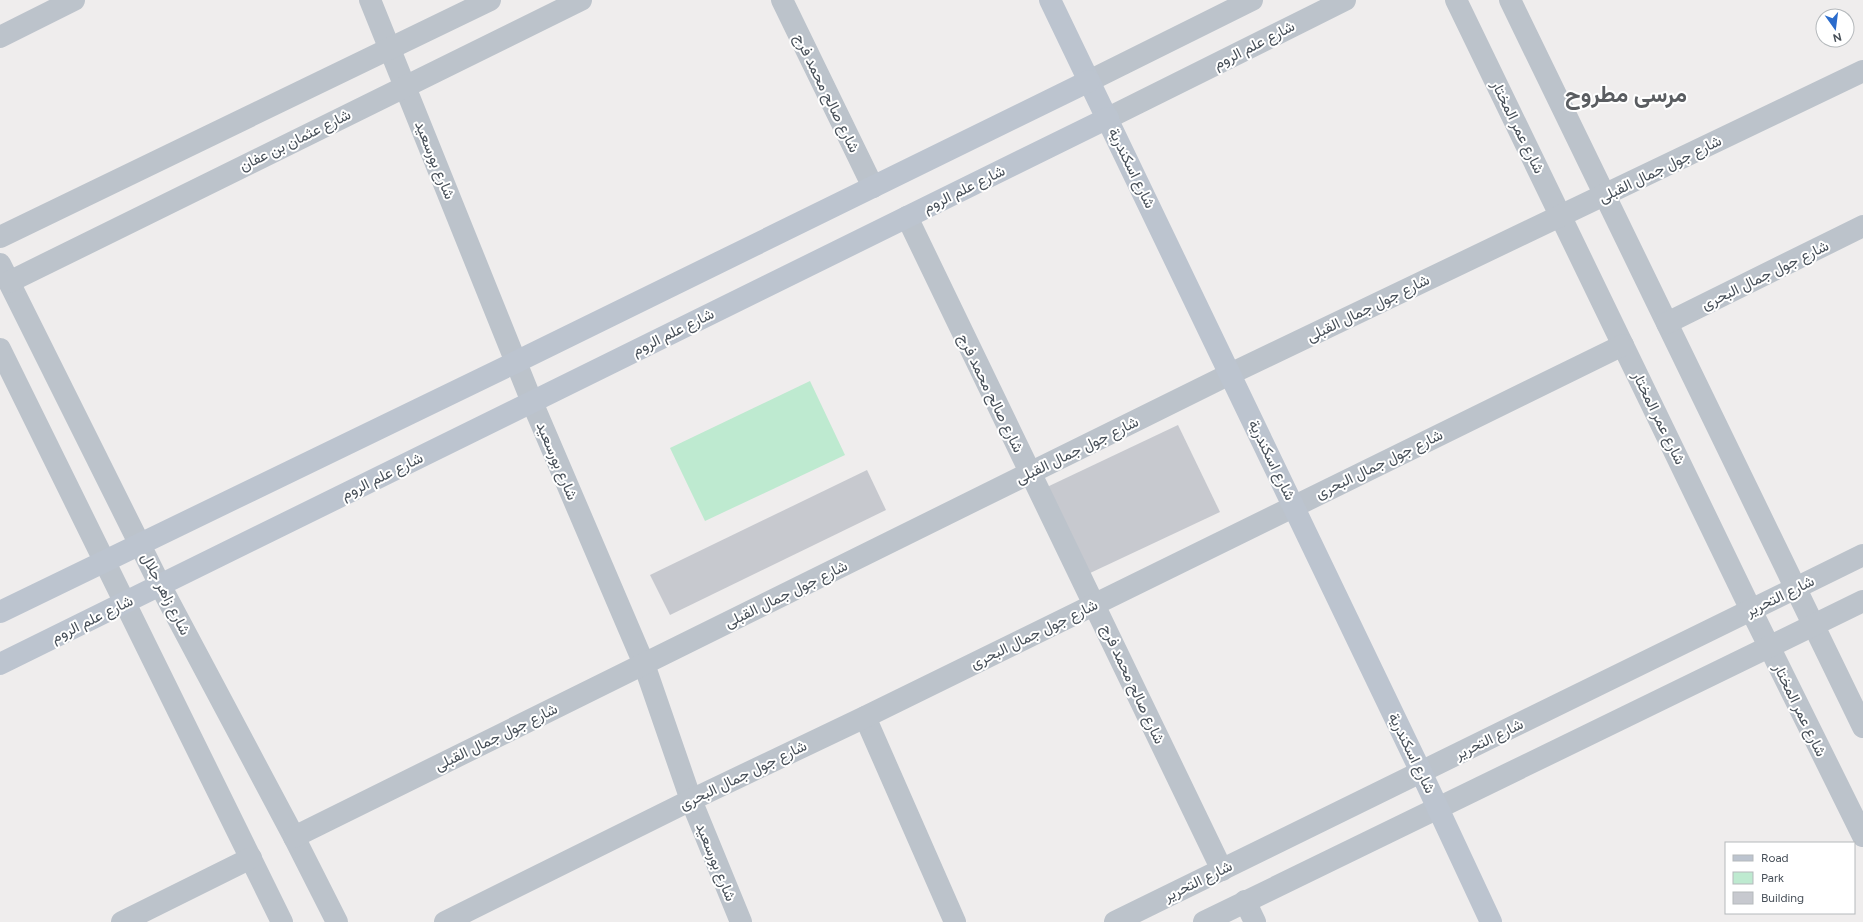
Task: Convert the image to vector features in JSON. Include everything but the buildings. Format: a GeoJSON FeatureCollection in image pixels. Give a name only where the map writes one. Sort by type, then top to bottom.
{"type":"FeatureCollection","features":[{"type":"Feature","properties":{"kind":"street"},"geometry":{"type":"LineString","coordinates":[[0,36],[74,0]]}},
{"type":"Feature","properties":{"kind":"street","name":"شارع بورسعيد"},"geometry":{"type":"LineString","coordinates":[[370,0],[532,402],[644,664],[691,800],[741,922]]}},
{"type":"Feature","properties":{"kind":"street"},"geometry":{"type":"LineString","coordinates":[[0,237],[490,0]]}},
{"type":"Feature","properties":{"kind":"street","name":"شارع عثمان بن عفان"},"geometry":{"type":"LineString","coordinates":[[4,273],[405,86],[581,0]]}},
{"type":"Feature","properties":{"kind":"street","name":"شارع صالح محمد فرج"},"geometry":{"type":"LineString","coordinates":[[782,0],[873,187]]}},
{"type":"Feature","properties":{"kind":"street","name":"شارع اسكندرية"},"geometry":{"type":"LineString","coordinates":[[1050,0],[1294,506],[1491,922]]}},
{"type":"Feature","properties":{"kind":"street"},"geometry":{"type":"LineString","coordinates":[[0,612],[516,362],[1252,0]]}},
{"type":"Feature","properties":{"kind":"street","name":"شارع علم الروم"},"geometry":{"type":"LineString","coordinates":[[0,664],[1345,0]]}},
{"type":"Feature","properties":{"kind":"street","name":"شارع عمر المختار"},"geometry":{"type":"LineString","coordinates":[[1456,0],[1751,610],[1863,836]]}},
{"type":"Feature","properties":{"kind":"street"},"geometry":{"type":"LineString","coordinates":[[1510,0],[1863,727]]}},
{"type":"Feature","properties":{"kind":"street","name":"شارع جول جمال القبلى"},"geometry":{"type":"LineString","coordinates":[[294,837],[1230,374],[1863,71]]}},
{"type":"Feature","properties":{"kind":"street","name":"شارع صالح محمد فرج"},"geometry":{"type":"LineString","coordinates":[[907,217],[1029,474],[1095,604],[1222,870]]}},
{"type":"Feature","properties":{"kind":"street","name":"شارع جول جمال البحرى"},"geometry":{"type":"LineString","coordinates":[[1667,323],[1863,226]]}},
{"type":"Feature","properties":{"kind":"street","name":"شارع زاهر جلال"},"geometry":{"type":"LineString","coordinates":[[4,273],[160,585],[294,837],[337,922]]}},
{"type":"Feature","properties":{"kind":"street","name":"شارع جول جمال البحرى"},"geometry":{"type":"LineString","coordinates":[[445,922],[691,800],[865,717],[1624,345]]}},
{"type":"Feature","properties":{"kind":"street"},"geometry":{"type":"LineString","coordinates":[[0,350],[282,922]]}},
{"type":"Feature","properties":{"kind":"street","name":"شارع التحرير"},"geometry":{"type":"LineString","coordinates":[[1115,922],[1863,556]]}},
{"type":"Feature","properties":{"kind":"street"},"geometry":{"type":"LineString","coordinates":[[1204,922],[1863,601]]}},
{"type":"Feature","properties":{"kind":"street"},"geometry":{"type":"LineString","coordinates":[[865,717],[955,922]]}},
{"type":"Feature","properties":{"kind":"street"},"geometry":{"type":"LineString","coordinates":[[122,922],[250,858]]}},
{"type":"Feature","properties":{"kind":"street"},"geometry":{"type":"LineString","coordinates":[[1246,902],[1255,922]]}},
{"type":"Feature","properties":{"kind":"green space"},"geometry":{"type":"Polygon","coordinates":[[[810,381],[845,455],[705,521],[670,448],[810,381]]]}},
{"type":"Feature","properties":{"kind":"district","name":"مرسى مطروح"},"geometry":{"type":"Point","coordinates":[1626,94]}}]}
